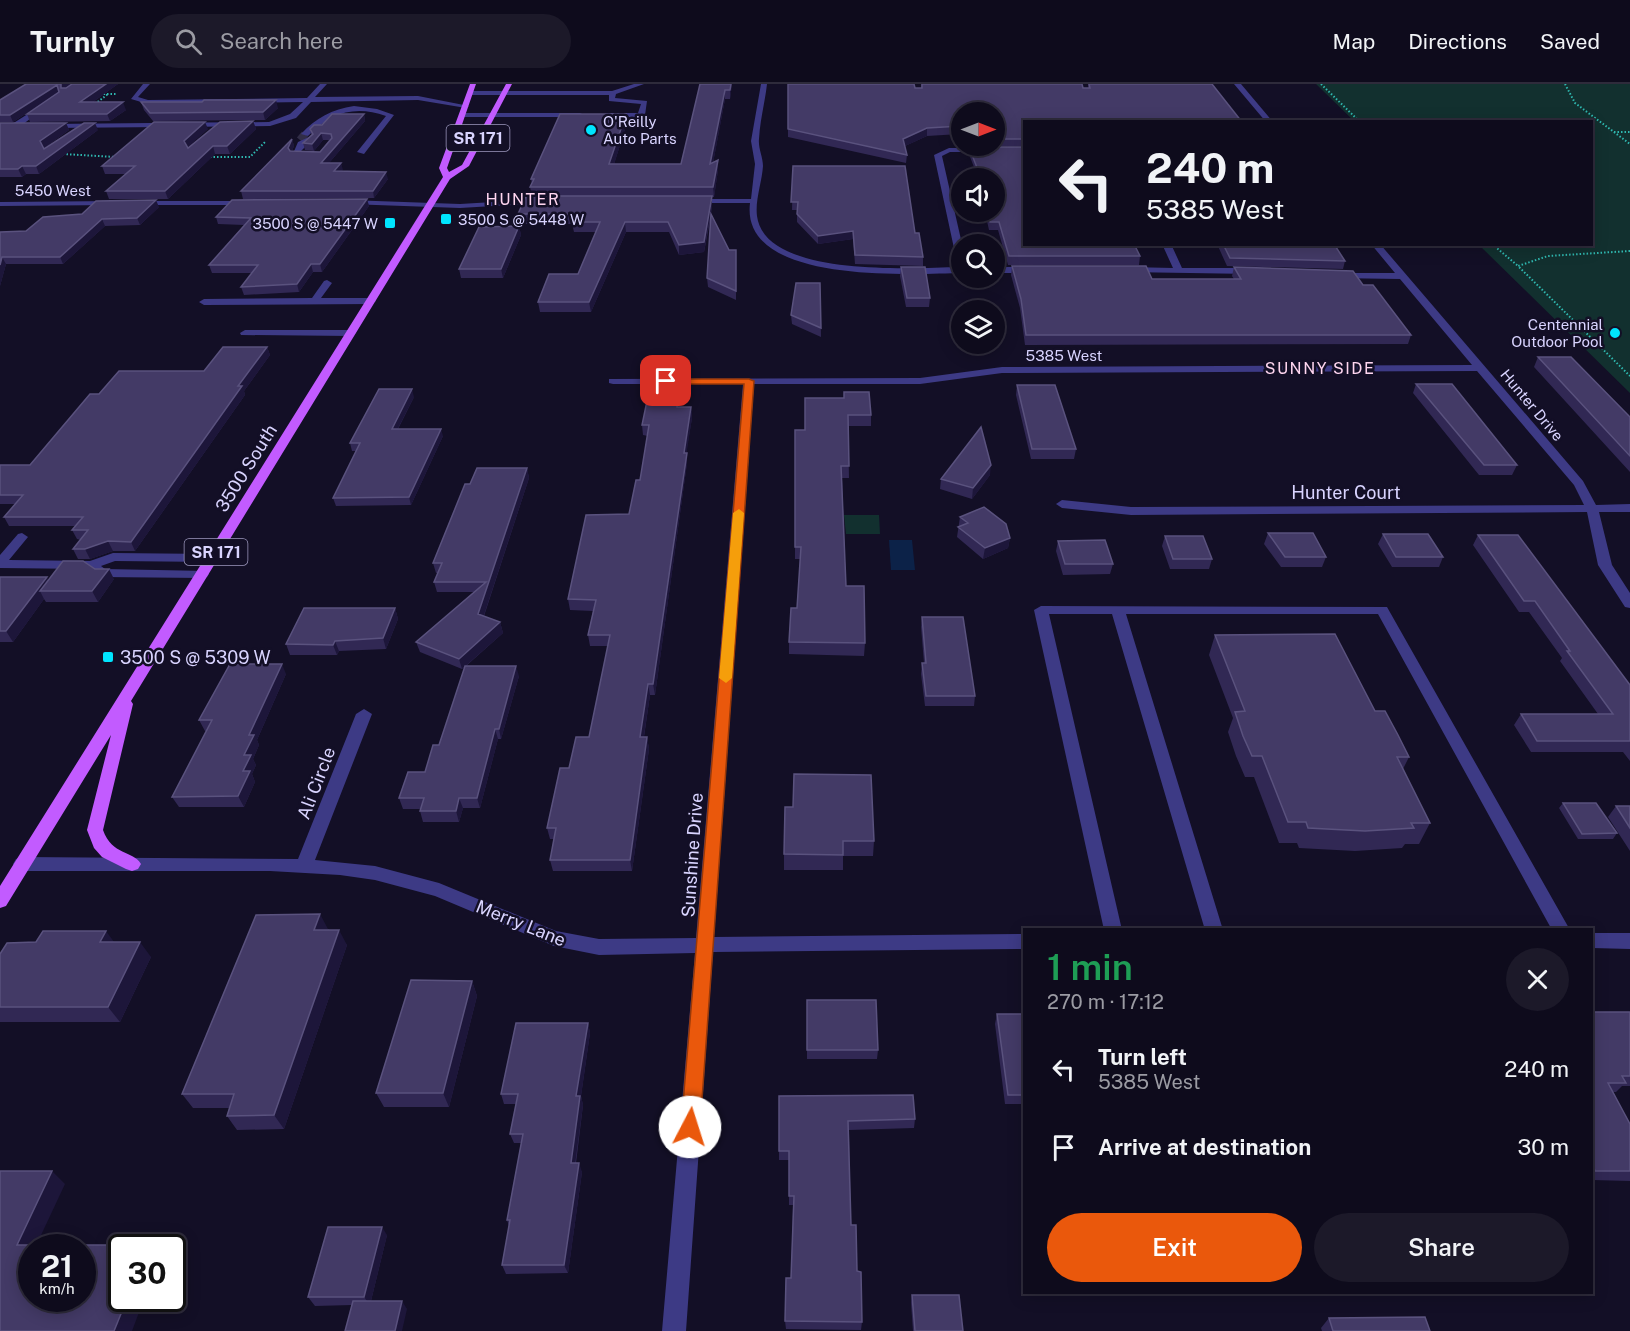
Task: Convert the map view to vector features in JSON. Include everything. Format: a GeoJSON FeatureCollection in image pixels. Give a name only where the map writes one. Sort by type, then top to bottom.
{"type":"FeatureCollection","features":[{"type":"Feature","properties":{"kind":"main road","name":"3500 South"},"geometry":{"type":"LineString","coordinates":[[0,901],[447,177],[465,166],[490,115],[509,84]]}},
{"type":"Feature","properties":{"kind":"main road","name":"3500 South"},"geometry":{"type":"LineString","coordinates":[[447,177],[443,168],[463,115],[470,88]]}},
{"type":"Feature","properties":{"kind":"main road"},"geometry":{"type":"LineString","coordinates":[[130,690],[95,830],[104,849],[120,861],[132,864]]}},
{"type":"Feature","properties":{"kind":"street"},"geometry":{"type":"LineString","coordinates":[[147,84],[133,95],[135,99],[159,102],[368,99],[418,98],[449,94]]}},
{"type":"Feature","properties":{"kind":"street"},"geometry":{"type":"LineString","coordinates":[[38,126],[259,126],[281,122],[293,116],[324,84]]}},
{"type":"Feature","properties":{"kind":"street"},"geometry":{"type":"LineString","coordinates":[[542,115],[549,103],[612,97],[641,84]]}},
{"type":"Feature","properties":{"kind":"street"},"geometry":{"type":"LineString","coordinates":[[764,84],[755,141],[759,159],[754,224],[758,232],[776,248],[792,256],[822,264],[856,269],[951,269]]}},
{"type":"Feature","properties":{"kind":"street"},"geometry":{"type":"LineString","coordinates":[[1237,84],[1268,120]]}},
{"type":"Feature","properties":{"kind":"street"},"geometry":{"type":"LineString","coordinates":[[470,88],[504,93],[560,93],[612,97],[645,102],[641,115],[597,115]]}},
{"type":"Feature","properties":{"kind":"street"},"geometry":{"type":"LineString","coordinates":[[418,98],[466,106]]}},
{"type":"Feature","properties":{"kind":"street"},"geometry":{"type":"LineString","coordinates":[[354,114],[368,99]]}},
{"type":"Feature","properties":{"kind":"street"},"geometry":{"type":"LineString","coordinates":[[26,126],[11,126],[49,102]]}},
{"type":"Feature","properties":{"kind":"street"},"geometry":{"type":"LineString","coordinates":[[323,149],[317,155],[295,154],[306,138],[320,127],[318,125],[333,111],[360,107],[390,114],[361,152]]}},
{"type":"Feature","properties":{"kind":"street"},"geometry":{"type":"LineString","coordinates":[[463,115],[586,115]]}},
{"type":"Feature","properties":{"kind":"street"},"geometry":{"type":"LineString","coordinates":[[71,135],[83,126]]}},
{"type":"Feature","properties":{"kind":"street"},"geometry":{"type":"LineString","coordinates":[[207,137],[219,126]]}},
{"type":"Feature","properties":{"kind":"street"},"geometry":{"type":"LineString","coordinates":[[954,234],[938,158],[940,153],[949,150],[1023,150]]}},
{"type":"Feature","properties":{"kind":"street"},"geometry":{"type":"LineString","coordinates":[[343,202],[481,205],[548,201]]}},
{"type":"Feature","properties":{"kind":"street"},"geometry":{"type":"LineString","coordinates":[[689,201],[755,201]]}},
{"type":"Feature","properties":{"kind":"street","name":"5450 West"},"geometry":{"type":"LineString","coordinates":[[0,204],[259,203]]}},
{"type":"Feature","properties":{"kind":"street"},"geometry":{"type":"LineString","coordinates":[[1167,246],[1179,270]]}},
{"type":"Feature","properties":{"kind":"street","name":"Hunter Drive"},"geometry":{"type":"LineString","coordinates":[[1377,246],[1579,484],[1592,508],[1605,565],[1616,586],[1630,604]]}},
{"type":"Feature","properties":{"kind":"street"},"geometry":{"type":"LineString","coordinates":[[1005,270],[1041,270]]}},
{"type":"Feature","properties":{"kind":"street"},"geometry":{"type":"LineString","coordinates":[[1122,270],[1269,272]]}},
{"type":"Feature","properties":{"kind":"street"},"geometry":{"type":"LineString","coordinates":[[1324,275],[1402,276]]}},
{"type":"Feature","properties":{"kind":"street"},"geometry":{"type":"LineString","coordinates":[[314,302],[327,283]]}},
{"type":"Feature","properties":{"kind":"street"},"geometry":{"type":"LineString","coordinates":[[204,302],[371,301]]}},
{"type":"Feature","properties":{"kind":"street"},"geometry":{"type":"LineString","coordinates":[[245,333],[351,333]]}},
{"type":"Feature","properties":{"kind":"street","name":"5385 West"},"geometry":{"type":"LineString","coordinates":[[613,381],[920,381],[1002,370],[1481,368]]}},
{"type":"Feature","properties":{"kind":"street","name":"Sunshine Drive"},"geometry":{"type":"LineString","coordinates":[[674,1331],[749,381]]}},
{"type":"Feature","properties":{"kind":"street","name":"Hunter Court"},"geometry":{"type":"LineString","coordinates":[[1062,504],[1131,511],[1630,508]]}},
{"type":"Feature","properties":{"kind":"street"},"geometry":{"type":"LineString","coordinates":[[0,564],[22,537]]}},
{"type":"Feature","properties":{"kind":"street"},"geometry":{"type":"LineString","coordinates":[[0,564],[92,565],[113,557],[212,558]]}},
{"type":"Feature","properties":{"kind":"street"},"geometry":{"type":"LineString","coordinates":[[92,565],[102,573],[202,574]]}},
{"type":"Feature","properties":{"kind":"street"},"geometry":{"type":"LineString","coordinates":[[1113,928],[1041,610],[1382,610],[1560,928]]}},
{"type":"Feature","properties":{"kind":"street"},"geometry":{"type":"LineString","coordinates":[[1118,610],[1213,928]]}},
{"type":"Feature","properties":{"kind":"street","name":"Ali Circle"},"geometry":{"type":"LineString","coordinates":[[304,865],[364,714]]}},
{"type":"Feature","properties":{"kind":"street","name":"Merry Lane"},"geometry":{"type":"LineString","coordinates":[[22,864],[304,865],[352,869],[407,880],[573,943],[645,948],[756,942],[1023,942]]}},
{"type":"Feature","properties":{"kind":"street"},"geometry":{"type":"LineString","coordinates":[[1593,941],[1630,941]]}},
{"type":"Feature","properties":{"kind":"path"},"geometry":{"type":"LineString","coordinates":[[1321,84],[1358,120]]}},
{"type":"Feature","properties":{"kind":"path"},"geometry":{"type":"LineString","coordinates":[[1565,84],[1575,103],[1630,144]]}},
{"type":"Feature","properties":{"kind":"path"},"geometry":{"type":"LineString","coordinates":[[98,94],[117,94]]}},
{"type":"Feature","properties":{"kind":"path"},"geometry":{"type":"LineString","coordinates":[[1613,132],[1630,132]]}},
{"type":"Feature","properties":{"kind":"path"},"geometry":{"type":"LineString","coordinates":[[204,157],[250,157],[265,141]]}},
{"type":"Feature","properties":{"kind":"path"},"geometry":{"type":"LineString","coordinates":[[60,154],[124,157]]}},
{"type":"Feature","properties":{"kind":"path"},"geometry":{"type":"LineString","coordinates":[[1494,246],[1518,266],[1630,376]]}},
{"type":"Feature","properties":{"kind":"path"},"geometry":{"type":"LineString","coordinates":[[1518,266],[1521,262],[1548,256],[1630,251]]}},
{"type":"Feature","properties":{"kind":"green space"},"geometry":{"type":"Polygon","coordinates":[[[1316,84],[1630,84],[1630,393],[1480,246],[1593,246],[1593,120],[1353,120],[1316,84]]]}},
{"type":"Feature","properties":{"kind":"green space"},"geometry":{"type":"Polygon","coordinates":[[[844,515],[879,515],[880,534],[846,534],[844,515]]]}},
{"type":"Feature","properties":{"kind":"water"},"geometry":{"type":"Polygon","coordinates":[[[889,540],[912,540],[915,570],[891,570],[889,540]]]}},
{"type":"Feature","properties":{"kind":"building"},"geometry":{"type":"Polygon","coordinates":[[[26,84],[61,84],[61,88],[66,88],[72,84],[106,84],[80,102],[123,102],[107,114],[27,114],[59,92],[57,85],[10,115],[0,115],[0,100],[26,84]]]}},
{"type":"Feature","properties":{"kind":"building"},"geometry":{"type":"Polygon","coordinates":[[[700,84],[731,84],[730,90],[725,90],[710,164],[718,160],[713,187],[530,187],[534,179],[531,179],[560,114],[626,114],[609,164],[681,164],[700,84]]]}},
{"type":"Feature","properties":{"kind":"building"},"geometry":{"type":"Polygon","coordinates":[[[788,84],[914,84],[915,88],[922,88],[922,84],[1082,84],[1083,88],[1090,88],[1089,84],[1212,84],[1240,120],[1023,120],[1023,139],[1005,139],[1005,102],[951,102],[951,127],[927,128],[903,139],[907,155],[788,129],[788,84]]]}},
{"type":"Feature","properties":{"kind":"building"},"geometry":{"type":"Polygon","coordinates":[[[204,100],[276,100],[263,112],[150,113],[141,102],[202,102],[204,100]]]}},
{"type":"Feature","properties":{"kind":"building"},"geometry":{"type":"Polygon","coordinates":[[[332,114],[364,114],[321,163],[341,163],[334,171],[386,172],[373,191],[241,191],[292,139],[288,148],[290,151],[320,152],[332,138],[331,134],[321,133],[312,144],[303,143],[313,134],[310,129],[314,125],[322,125],[332,114]]]}},
{"type":"Feature","properties":{"kind":"building"},"geometry":{"type":"Polygon","coordinates":[[[253,121],[227,146],[213,146],[165,191],[106,191],[135,166],[102,166],[154,122],[205,122],[184,141],[188,148],[220,122],[253,121]]]}},
{"type":"Feature","properties":{"kind":"building"},"geometry":{"type":"Polygon","coordinates":[[[0,123],[66,123],[40,141],[44,149],[84,123],[95,123],[36,166],[0,169],[0,123]]]}},
{"type":"Feature","properties":{"kind":"building"},"geometry":{"type":"Polygon","coordinates":[[[1005,147],[1023,147],[1023,246],[1135,246],[1140,256],[1009,256],[1005,234],[1003,234],[999,222],[1005,222],[1005,168],[977,168],[972,156],[1005,156],[1005,147]]]}},
{"type":"Feature","properties":{"kind":"building"},"geometry":{"type":"Polygon","coordinates":[[[793,166],[905,166],[915,233],[919,233],[923,257],[855,255],[853,231],[818,236],[797,214],[798,202],[791,202],[793,166]]]}},
{"type":"Feature","properties":{"kind":"building"},"geometry":{"type":"Polygon","coordinates":[[[526,196],[712,196],[704,242],[679,245],[668,222],[625,222],[589,302],[538,302],[549,274],[578,274],[600,222],[572,222],[575,214],[518,214],[526,196]]]}},
{"type":"Feature","properties":{"kind":"building"},"geometry":{"type":"Polygon","coordinates":[[[367,199],[320,264],[311,264],[297,284],[241,287],[258,265],[209,265],[251,218],[216,217],[232,200],[367,199]]]}},
{"type":"Feature","properties":{"kind":"building"},"geometry":{"type":"Polygon","coordinates":[[[156,200],[137,218],[102,219],[60,257],[2,257],[0,265],[0,232],[26,231],[43,217],[82,214],[96,201],[156,200]]]}},
{"type":"Feature","properties":{"kind":"building"},"geometry":{"type":"Polygon","coordinates":[[[711,214],[729,250],[736,250],[736,291],[707,278],[711,214]]]}},
{"type":"Feature","properties":{"kind":"building"},"geometry":{"type":"Polygon","coordinates":[[[519,226],[501,269],[459,269],[479,227],[519,226]]]}},
{"type":"Feature","properties":{"kind":"building"},"geometry":{"type":"Polygon","coordinates":[[[1224,246],[1335,246],[1345,261],[1230,258],[1224,246]]]}},
{"type":"Feature","properties":{"kind":"building"},"geometry":{"type":"Polygon","coordinates":[[[1012,266],[1146,266],[1152,279],[1241,279],[1234,267],[1353,271],[1363,285],[1373,285],[1411,335],[1026,335],[1021,299],[1012,266]]]}},
{"type":"Feature","properties":{"kind":"building"},"geometry":{"type":"Polygon","coordinates":[[[901,267],[925,267],[930,298],[907,298],[901,267]]]}},
{"type":"Feature","properties":{"kind":"building"},"geometry":{"type":"Polygon","coordinates":[[[796,283],[820,283],[821,328],[791,315],[796,283]]]}},
{"type":"Feature","properties":{"kind":"building"},"geometry":{"type":"Polygon","coordinates":[[[223,347],[267,347],[238,386],[242,386],[131,542],[108,541],[85,549],[73,549],[88,530],[72,530],[83,517],[4,517],[23,495],[0,495],[0,465],[30,465],[90,394],[99,394],[119,371],[204,371],[223,347]]]}},
{"type":"Feature","properties":{"kind":"building"},"geometry":{"type":"Polygon","coordinates":[[[1538,357],[1571,357],[1630,417],[1630,456],[1538,357]]]}},
{"type":"Feature","properties":{"kind":"building"},"geometry":{"type":"Polygon","coordinates":[[[1416,384],[1452,384],[1517,465],[1484,465],[1416,384]]]}},
{"type":"Feature","properties":{"kind":"building"},"geometry":{"type":"Polygon","coordinates":[[[1017,385],[1055,385],[1076,449],[1032,449],[1017,385]]]}},
{"type":"Feature","properties":{"kind":"building"},"geometry":{"type":"Polygon","coordinates":[[[379,389],[412,389],[392,429],[441,429],[409,497],[333,498],[360,443],[350,443],[379,389]]]}},
{"type":"Feature","properties":{"kind":"building"},"geometry":{"type":"Polygon","coordinates":[[[844,392],[869,392],[871,415],[848,415],[849,466],[841,466],[846,586],[864,586],[865,643],[789,642],[791,608],[797,608],[801,547],[795,547],[795,430],[805,430],[805,398],[844,398],[844,392]]]}},
{"type":"Feature","properties":{"kind":"building"},"geometry":{"type":"Polygon","coordinates":[[[648,396],[677,396],[677,407],[691,407],[684,453],[687,453],[653,684],[648,684],[640,737],[647,737],[630,860],[550,860],[556,828],[547,828],[560,768],[569,768],[576,737],[589,737],[610,635],[588,635],[596,600],[568,599],[586,515],[629,514],[636,480],[640,480],[649,425],[642,425],[648,396]]]}},
{"type":"Feature","properties":{"kind":"building"},"geometry":{"type":"Polygon","coordinates":[[[981,427],[991,465],[973,488],[941,479],[981,427]]]}},
{"type":"Feature","properties":{"kind":"building"},"geometry":{"type":"Polygon","coordinates":[[[477,468],[527,468],[478,614],[500,622],[459,659],[416,642],[486,582],[434,582],[442,563],[433,563],[465,484],[470,484],[477,468]]]}},
{"type":"Feature","properties":{"kind":"building"},"geometry":{"type":"Polygon","coordinates":[[[984,507],[1006,524],[1010,538],[985,548],[958,527],[968,523],[960,517],[984,507]]]}},
{"type":"Feature","properties":{"kind":"building"},"geometry":{"type":"Polygon","coordinates":[[[1268,533],[1313,533],[1326,557],[1285,557],[1268,533]]]}},
{"type":"Feature","properties":{"kind":"building"},"geometry":{"type":"Polygon","coordinates":[[[1383,534],[1428,534],[1443,557],[1396,557],[1383,534]]]}},
{"type":"Feature","properties":{"kind":"building"},"geometry":{"type":"Polygon","coordinates":[[[1478,535],[1518,535],[1630,685],[1630,741],[1537,741],[1521,714],[1613,714],[1567,651],[1570,651],[1535,601],[1524,601],[1478,535]]]}},
{"type":"Feature","properties":{"kind":"building"},"geometry":{"type":"Polygon","coordinates":[[[1165,536],[1203,536],[1212,559],[1173,559],[1165,536]]]}},
{"type":"Feature","properties":{"kind":"building"},"geometry":{"type":"Polygon","coordinates":[[[1105,540],[1113,564],[1065,564],[1058,541],[1105,540]]]}},
{"type":"Feature","properties":{"kind":"building"},"geometry":{"type":"Polygon","coordinates":[[[63,561],[83,561],[95,569],[109,569],[92,591],[40,591],[63,561]]]}},
{"type":"Feature","properties":{"kind":"building"},"geometry":{"type":"Polygon","coordinates":[[[0,577],[47,577],[6,631],[0,631],[0,577]]]}},
{"type":"Feature","properties":{"kind":"building"},"geometry":{"type":"Polygon","coordinates":[[[304,608],[395,608],[383,638],[335,641],[333,645],[286,644],[304,608]]]}},
{"type":"Feature","properties":{"kind":"building"},"geometry":{"type":"Polygon","coordinates":[[[922,617],[963,617],[975,696],[926,696],[922,663],[926,663],[922,617]]]}},
{"type":"Feature","properties":{"kind":"building"},"geometry":{"type":"Polygon","coordinates":[[[1335,634],[1375,711],[1385,711],[1398,735],[1409,757],[1397,757],[1430,823],[1411,823],[1414,828],[1365,831],[1308,828],[1306,822],[1288,822],[1262,756],[1252,756],[1235,712],[1245,711],[1215,635],[1335,634]]]}},
{"type":"Feature","properties":{"kind":"building"},"geometry":{"type":"Polygon","coordinates":[[[230,664],[282,664],[249,735],[254,735],[244,755],[251,755],[243,771],[250,771],[238,796],[172,797],[212,720],[199,720],[230,664]]]}},
{"type":"Feature","properties":{"kind":"building"},"geometry":{"type":"Polygon","coordinates":[[[465,666],[516,666],[499,729],[495,729],[477,798],[459,798],[456,811],[420,811],[424,798],[399,798],[408,772],[425,772],[433,745],[439,745],[465,666]]]}},
{"type":"Feature","properties":{"kind":"building"},"geometry":{"type":"Polygon","coordinates":[[[794,774],[871,775],[874,841],[843,841],[843,855],[784,854],[785,807],[793,807],[794,774]]]}},
{"type":"Feature","properties":{"kind":"building"},"geometry":{"type":"Polygon","coordinates":[[[1563,803],[1596,803],[1617,833],[1582,834],[1563,803]]]}},
{"type":"Feature","properties":{"kind":"building"},"geometry":{"type":"Polygon","coordinates":[[[1616,806],[1630,806],[1630,828],[1616,806]]]}},
{"type":"Feature","properties":{"kind":"building"},"geometry":{"type":"Polygon","coordinates":[[[320,914],[314,930],[339,930],[274,1115],[227,1116],[234,1094],[182,1094],[256,915],[320,914]]]}},
{"type":"Feature","properties":{"kind":"building"},"geometry":{"type":"Polygon","coordinates":[[[43,931],[106,931],[100,942],[140,942],[108,1007],[0,1007],[0,954],[7,943],[36,942],[43,931]]]}},
{"type":"Feature","properties":{"kind":"building"},"geometry":{"type":"Polygon","coordinates":[[[411,980],[472,981],[443,1093],[376,1093],[411,980]]]}},
{"type":"Feature","properties":{"kind":"building"},"geometry":{"type":"Polygon","coordinates":[[[807,1000],[876,1000],[878,1050],[807,1050],[807,1000]]]}},
{"type":"Feature","properties":{"kind":"building"},"geometry":{"type":"Polygon","coordinates":[[[1593,1012],[1630,1012],[1630,1076],[1622,1076],[1626,1083],[1608,1083],[1630,1124],[1630,1171],[1595,1171],[1593,1166],[1593,1012]]]}},
{"type":"Feature","properties":{"kind":"building"},"geometry":{"type":"Polygon","coordinates":[[[997,1014],[1023,1014],[1023,1095],[1008,1095],[997,1014]]]}},
{"type":"Feature","properties":{"kind":"building"},"geometry":{"type":"Polygon","coordinates":[[[516,1023],[588,1023],[576,1096],[580,1096],[571,1163],[579,1163],[564,1265],[502,1265],[510,1220],[507,1220],[523,1134],[510,1134],[518,1094],[501,1094],[516,1023]]]}},
{"type":"Feature","properties":{"kind":"building"},"geometry":{"type":"Polygon","coordinates":[[[913,1095],[915,1119],[848,1121],[851,1225],[856,1225],[857,1271],[861,1272],[862,1322],[785,1321],[786,1278],[791,1278],[794,1196],[789,1196],[789,1151],[779,1151],[779,1096],[913,1095]]]}},
{"type":"Feature","properties":{"kind":"building"},"geometry":{"type":"Polygon","coordinates":[[[0,1171],[52,1171],[22,1234],[18,1234],[18,1312],[96,1312],[96,1245],[108,1245],[108,1312],[122,1312],[114,1331],[0,1331],[0,1171]]]}},
{"type":"Feature","properties":{"kind":"building"},"geometry":{"type":"Polygon","coordinates":[[[328,1227],[382,1227],[364,1297],[308,1297],[328,1227]]]}},
{"type":"Feature","properties":{"kind":"building"},"geometry":{"type":"Polygon","coordinates":[[[912,1295],[959,1295],[963,1331],[915,1331],[912,1295]]]}},
{"type":"Feature","properties":{"kind":"building"},"geometry":{"type":"Polygon","coordinates":[[[353,1301],[402,1301],[395,1331],[345,1331],[353,1301]]]}},
{"type":"Feature","properties":{"kind":"building"},"geometry":{"type":"Polygon","coordinates":[[[1425,1317],[1430,1331],[1333,1331],[1329,1318],[1425,1317]]]}},
{"type":"Feature","properties":{"kind":"tunnel"},"geometry":{"type":"LineString","coordinates":[[300,140],[305,134]]}},
{"type":"Feature","properties":{"kind":"slow traffic"},"geometry":{"type":"LineString","coordinates":[[726,678],[739,513]]}},
{"type":"Feature","properties":{"kind":"place","name":"O'Reilly Auto Parts"},"geometry":{"type":"Point","coordinates":[591,130]}},
{"type":"Feature","properties":{"kind":"place","name":"3500 S @ 5448 W"},"geometry":{"type":"Point","coordinates":[446,219]}},
{"type":"Feature","properties":{"kind":"place","name":"3500 S @ 5447 W"},"geometry":{"type":"Point","coordinates":[390,223]}},
{"type":"Feature","properties":{"kind":"place","name":"Centennial Outdoor Pool"},"geometry":{"type":"Point","coordinates":[1615,333]}},
{"type":"Feature","properties":{"kind":"place","name":"3500 S @ 5309 W"},"geometry":{"type":"Point","coordinates":[108,657]}},
{"type":"Feature","properties":{"kind":"district","name":"HUNTER"},"geometry":{"type":"Point","coordinates":[523,199]}},
{"type":"Feature","properties":{"kind":"district","name":"SUNNY SIDE"},"geometry":{"type":"Point","coordinates":[1320,368]}},
{"type":"Feature","properties":{"kind":"route"},"geometry":{"type":"LineString","coordinates":[[666,381],[749,381],[690,1127]]}}]}
